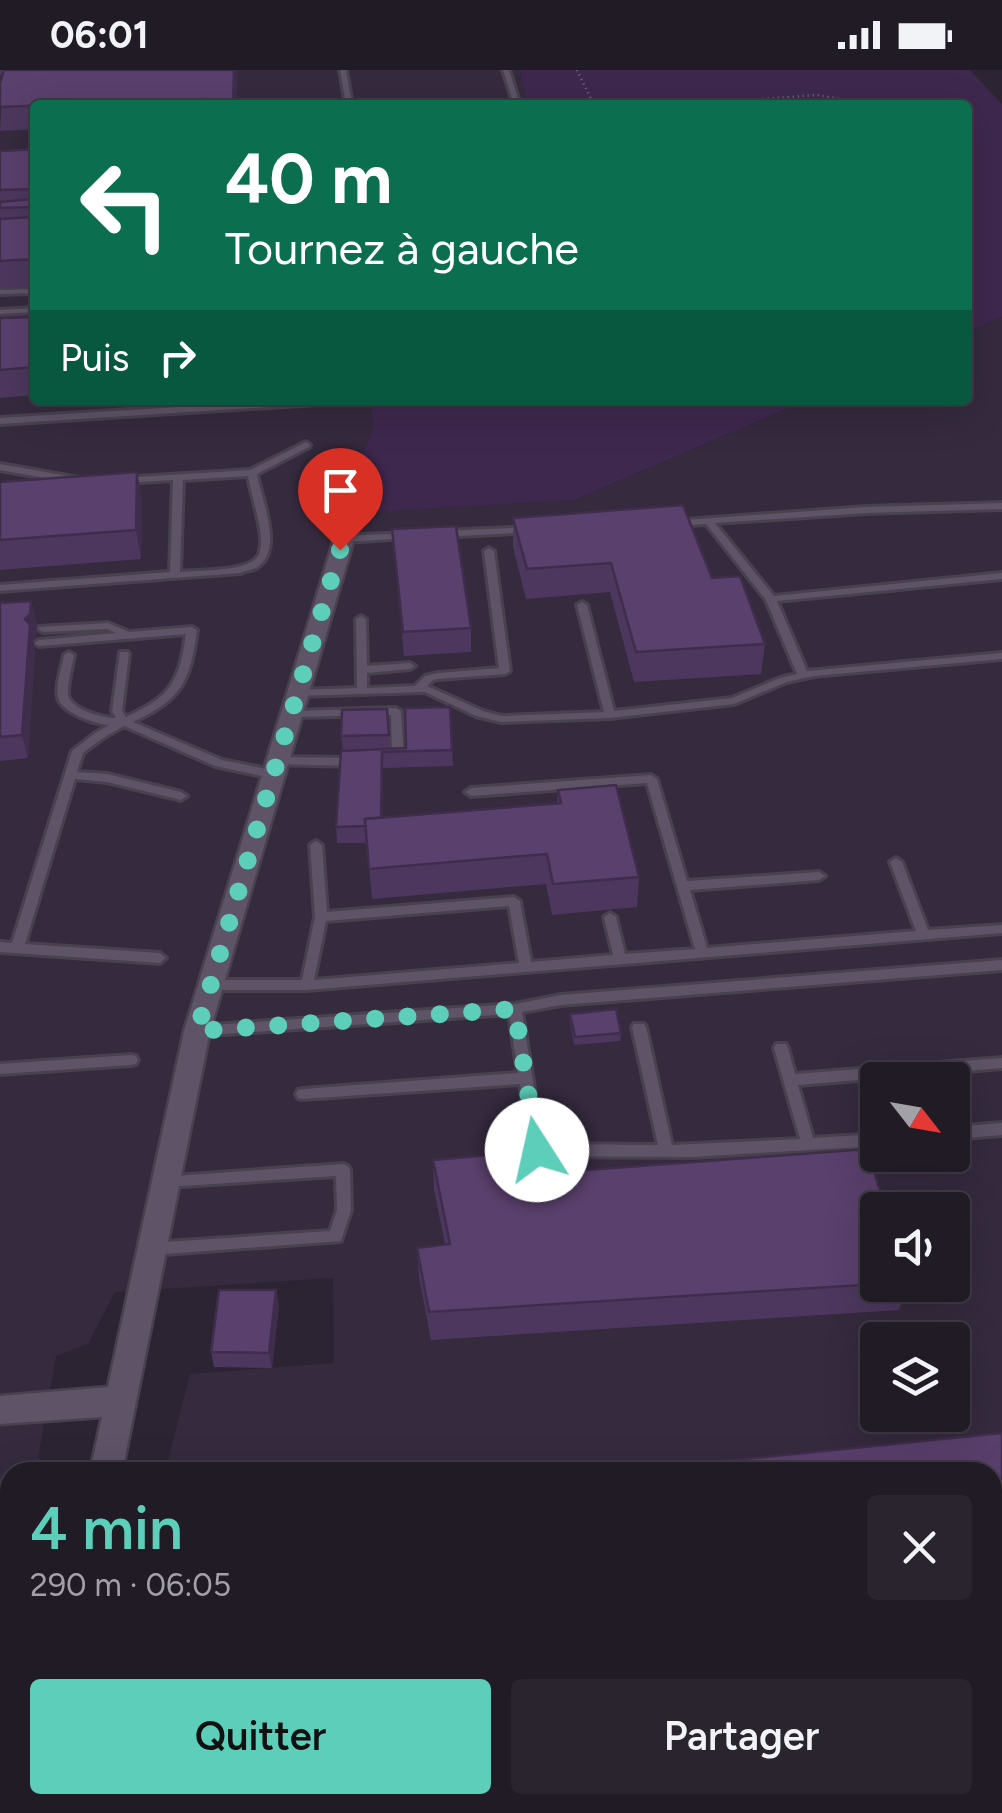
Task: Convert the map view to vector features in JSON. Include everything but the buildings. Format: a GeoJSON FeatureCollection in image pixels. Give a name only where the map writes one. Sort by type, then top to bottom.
{"type":"FeatureCollection","features":[{"type":"Feature","properties":{"kind":"street"},"geometry":{"type":"LineString","coordinates":[[108,1462],[197,1031],[344,540]]}},
{"type":"Feature","properties":{"kind":"street"},"geometry":{"type":"LineString","coordinates":[[0,1410],[118,1402]]}},
{"type":"Feature","properties":{"kind":"lane"},"geometry":{"type":"LineString","coordinates":[[343,70],[348,100]]}},
{"type":"Feature","properties":{"kind":"lane"},"geometry":{"type":"LineString","coordinates":[[506,70],[515,100]]}},
{"type":"Feature","properties":{"kind":"lane"},"geometry":{"type":"LineString","coordinates":[[0,292],[30,291]]}},
{"type":"Feature","properties":{"kind":"lane"},"geometry":{"type":"LineString","coordinates":[[0,323],[1,312],[30,310]]}},
{"type":"Feature","properties":{"kind":"lane"},"geometry":{"type":"LineString","coordinates":[[0,421],[254,405]]}},
{"type":"Feature","properties":{"kind":"lane"},"geometry":{"type":"LineString","coordinates":[[104,481],[252,474],[306,445]]}},
{"type":"Feature","properties":{"kind":"lane"},"geometry":{"type":"LineString","coordinates":[[0,467],[86,482]]}},
{"type":"Feature","properties":{"kind":"lane"},"geometry":{"type":"LineString","coordinates":[[0,588],[175,575],[258,564],[265,546],[265,518],[252,474]]}},
{"type":"Feature","properties":{"kind":"lane"},"geometry":{"type":"LineString","coordinates":[[175,575],[178,477]]}},
{"type":"Feature","properties":{"kind":"lane"},"geometry":{"type":"LineString","coordinates":[[657,520],[685,522],[1002,506]]}},
{"type":"Feature","properties":{"kind":"lane"},"geometry":{"type":"LineString","coordinates":[[708,520],[771,598],[803,675]]}},
{"type":"Feature","properties":{"kind":"lane"},"geometry":{"type":"LineString","coordinates":[[434,534],[541,528]]}},
{"type":"Feature","properties":{"kind":"lane"},"geometry":{"type":"LineString","coordinates":[[344,540],[416,536]]}},
{"type":"Feature","properties":{"kind":"lane"},"geometry":{"type":"LineString","coordinates":[[419,688],[429,678],[505,670],[489,551]]}},
{"type":"Feature","properties":{"kind":"lane"},"geometry":{"type":"LineString","coordinates":[[771,598],[1002,576]]}},
{"type":"Feature","properties":{"kind":"lane"},"geometry":{"type":"LineString","coordinates":[[582,605],[610,715]]}},
{"type":"Feature","properties":{"kind":"lane"},"geometry":{"type":"LineString","coordinates":[[360,618],[362,691]]}},
{"type":"Feature","properties":{"kind":"lane"},"geometry":{"type":"LineString","coordinates":[[43,629],[108,626],[127,634]]}},
{"type":"Feature","properties":{"kind":"lane"},"geometry":{"type":"LineString","coordinates":[[18,945],[78,752],[95,736],[152,708],[178,688],[190,664],[192,630],[39,643]]}},
{"type":"Feature","properties":{"kind":"lane"},"geometry":{"type":"LineString","coordinates":[[124,654],[118,711],[124,722]]}},
{"type":"Feature","properties":{"kind":"lane"},"geometry":{"type":"LineString","coordinates":[[68,655],[62,694],[65,702],[101,721],[124,722],[220,763],[274,767],[368,761]]}},
{"type":"Feature","properties":{"kind":"lane"},"geometry":{"type":"LineString","coordinates":[[294,703],[362,691],[419,688],[480,714],[502,719],[610,715],[734,701],[803,675],[1002,656]]}},
{"type":"Feature","properties":{"kind":"lane"},"geometry":{"type":"LineString","coordinates":[[361,670],[410,666]]}},
{"type":"Feature","properties":{"kind":"lane"},"geometry":{"type":"LineString","coordinates":[[294,703],[396,711],[400,759],[384,760]]}},
{"type":"Feature","properties":{"kind":"lane"},"geometry":{"type":"LineString","coordinates":[[70,775],[107,778],[180,796]]}},
{"type":"Feature","properties":{"kind":"lane"},"geometry":{"type":"LineString","coordinates":[[471,792],[650,779],[702,952]]}},
{"type":"Feature","properties":{"kind":"lane"},"geometry":{"type":"LineString","coordinates":[[307,985],[321,917],[316,845]]}},
{"type":"Feature","properties":{"kind":"lane"},"geometry":{"type":"LineString","coordinates":[[896,862],[924,935]]}},
{"type":"Feature","properties":{"kind":"lane"},"geometry":{"type":"LineString","coordinates":[[682,886],[819,876]]}},
{"type":"Feature","properties":{"kind":"lane"},"geometry":{"type":"LineString","coordinates":[[321,917],[514,901],[526,966]]}},
{"type":"Feature","properties":{"kind":"lane"},"geometry":{"type":"LineString","coordinates":[[610,917],[620,959]]}},
{"type":"Feature","properties":{"kind":"lane"},"geometry":{"type":"LineString","coordinates":[[210,986],[307,985],[1002,929]]}},
{"type":"Feature","properties":{"kind":"lane"},"geometry":{"type":"LineString","coordinates":[[0,946],[160,958]]}},
{"type":"Feature","properties":{"kind":"lane"},"geometry":{"type":"LineString","coordinates":[[197,1031],[515,1009],[561,1000],[1002,965]]}},
{"type":"Feature","properties":{"kind":"lane"},"geometry":{"type":"LineString","coordinates":[[515,1009],[537,1150],[666,1150],[860,1141]]}},
{"type":"Feature","properties":{"kind":"lane"},"geometry":{"type":"LineString","coordinates":[[639,1027],[666,1150]]}},
{"type":"Feature","properties":{"kind":"lane"},"geometry":{"type":"LineString","coordinates":[[781,1048],[808,1144]]}},
{"type":"Feature","properties":{"kind":"lane"},"geometry":{"type":"LineString","coordinates":[[0,1069],[131,1060]]}},
{"type":"Feature","properties":{"kind":"lane"},"geometry":{"type":"LineString","coordinates":[[790,1080],[1002,1063]]}},
{"type":"Feature","properties":{"kind":"lane"},"geometry":{"type":"LineString","coordinates":[[303,1094],[525,1078]]}},
{"type":"Feature","properties":{"kind":"lane"},"geometry":{"type":"LineString","coordinates":[[970,1132],[1002,1129]]}},
{"type":"Feature","properties":{"kind":"lane"},"geometry":{"type":"LineString","coordinates":[[150,1250],[336,1237],[344,1210],[343,1170],[164,1181]]}},
{"type":"Feature","properties":{"kind":"path"},"geometry":{"type":"LineString","coordinates":[[577,70],[592,100]]}},
{"type":"Feature","properties":{"kind":"path"},"geometry":{"type":"LineString","coordinates":[[755,100],[817,96],[843,100]]}},
{"type":"Feature","properties":{"kind":"shaded area"},"geometry":{"type":"Polygon","coordinates":[[[0,70],[520,70],[526,100],[30,100],[30,405],[371,405],[373,429],[336,513],[575,500],[795,405],[972,405],[972,329],[1002,317],[1002,1462],[168,1462],[190,1374],[334,1363],[333,1278],[115,1292],[88,1344],[56,1356],[38,1458],[47,1462],[0,1462],[0,70]]]}},
{"type":"Feature","properties":{"kind":"shaded area"},"geometry":{"type":"Polygon","coordinates":[[[520,70],[970,70],[1002,104],[1002,317],[972,329],[972,100],[526,100],[520,70]]]}},
{"type":"Feature","properties":{"kind":"shaded area"},"geometry":{"type":"Polygon","coordinates":[[[371,405],[795,405],[575,500],[335,514],[373,429],[371,405]]]}},
{"type":"Feature","properties":{"kind":"route"},"geometry":{"type":"LineString","coordinates":[[340,550],[197,1031],[515,1009],[537,1150]]}}]}
